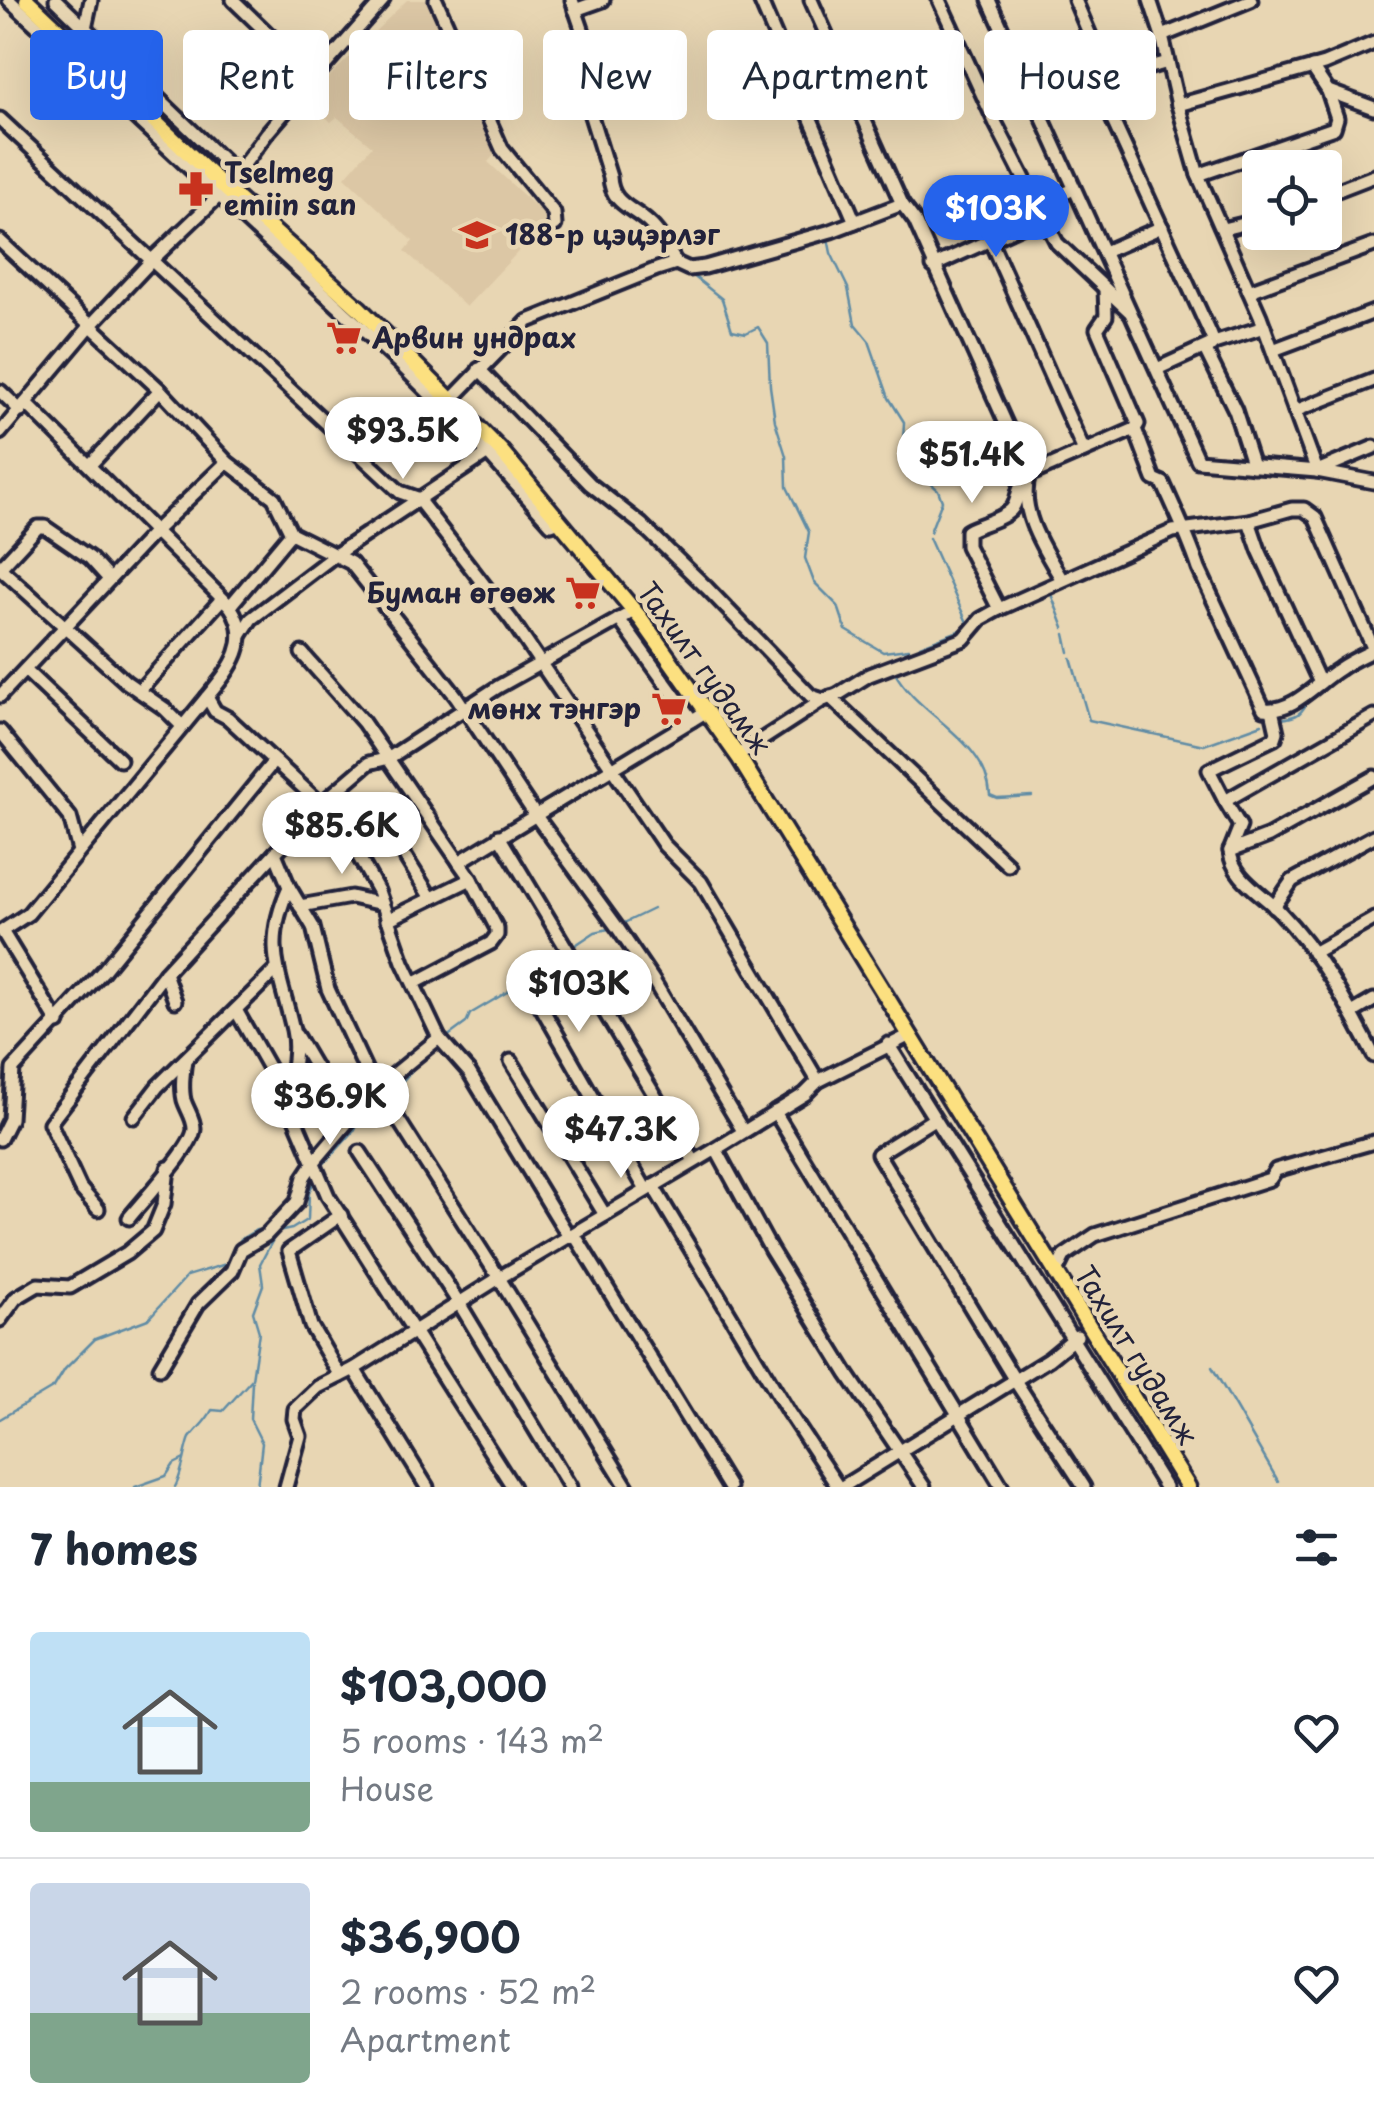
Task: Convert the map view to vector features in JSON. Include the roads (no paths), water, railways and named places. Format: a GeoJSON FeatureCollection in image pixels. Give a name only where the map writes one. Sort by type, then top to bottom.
{"type":"FeatureCollection","features":[{"type":"Feature","properties":{"kind":"main road","name":"Тахилт гудамж"},"geometry":{"type":"LineString","coordinates":[[27,0],[222,192],[451,400],[634,611],[738,755],[1188,1487]]}},
{"type":"Feature","properties":{"kind":"street"},"geometry":{"type":"LineString","coordinates":[[10,0],[222,192]]}},
{"type":"Feature","properties":{"kind":"street"},"geometry":{"type":"LineString","coordinates":[[56,0],[237,174]]}},
{"type":"Feature","properties":{"kind":"street"},"geometry":{"type":"LineString","coordinates":[[85,28],[91,0]]}},
{"type":"Feature","properties":{"kind":"street"},"geometry":{"type":"LineString","coordinates":[[232,0],[264,30]]}},
{"type":"Feature","properties":{"kind":"street"},"geometry":{"type":"LineString","coordinates":[[329,61],[383,0]]}},
{"type":"Feature","properties":{"kind":"street"},"geometry":{"type":"LineString","coordinates":[[436,0],[502,149],[554,212],[555,225]]}},
{"type":"Feature","properties":{"kind":"street"},"geometry":{"type":"LineString","coordinates":[[603,0],[573,5],[582,32],[586,100],[613,196],[649,222],[676,263],[689,269],[705,268],[902,204]]}},
{"type":"Feature","properties":{"kind":"street"},"geometry":{"type":"LineString","coordinates":[[760,0],[854,222]]}},
{"type":"Feature","properties":{"kind":"street"},"geometry":{"type":"LineString","coordinates":[[811,0],[1029,474],[1025,487],[1028,508],[1062,580]]}},
{"type":"Feature","properties":{"kind":"street"},"geometry":{"type":"LineString","coordinates":[[939,0],[1057,243],[1129,310]]}},
{"type":"Feature","properties":{"kind":"street"},"geometry":{"type":"LineString","coordinates":[[989,0],[1198,461],[1317,470],[1374,482]]}},
{"type":"Feature","properties":{"kind":"street"},"geometry":{"type":"LineString","coordinates":[[1075,0],[1085,30]]}},
{"type":"Feature","properties":{"kind":"street"},"geometry":{"type":"LineString","coordinates":[[1150,0],[1198,175],[1264,327],[1317,470]]}},
{"type":"Feature","properties":{"kind":"street"},"geometry":{"type":"LineString","coordinates":[[1162,36],[1251,0]]}},
{"type":"Feature","properties":{"kind":"street"},"geometry":{"type":"LineString","coordinates":[[1178,106],[1312,67],[1374,42]]}},
{"type":"Feature","properties":{"kind":"street"},"geometry":{"type":"LineString","coordinates":[[1156,65],[1168,62]]}},
{"type":"Feature","properties":{"kind":"street"},"geometry":{"type":"LineString","coordinates":[[1198,175],[1334,128],[1338,118],[1312,67]]}},
{"type":"Feature","properties":{"kind":"street"},"geometry":{"type":"LineString","coordinates":[[1328,92],[1374,108]]}},
{"type":"Feature","properties":{"kind":"street"},"geometry":{"type":"LineString","coordinates":[[0,118],[400,492],[417,498],[541,664],[664,845],[700,882],[818,1081]]}},
{"type":"Feature","properties":{"kind":"street"},"geometry":{"type":"LineString","coordinates":[[0,433],[92,325],[222,192],[280,120]]}},
{"type":"Feature","properties":{"kind":"street"},"geometry":{"type":"LineString","coordinates":[[1118,120],[1214,344]]}},
{"type":"Feature","properties":{"kind":"street"},"geometry":{"type":"LineString","coordinates":[[1342,188],[1374,176]]}},
{"type":"Feature","properties":{"kind":"street"},"geometry":{"type":"LineString","coordinates":[[933,266],[990,240],[1074,189]]}},
{"type":"Feature","properties":{"kind":"street"},"geometry":{"type":"LineString","coordinates":[[1223,230],[1242,225]]}},
{"type":"Feature","properties":{"kind":"street"},"geometry":{"type":"LineString","coordinates":[[1104,252],[1162,227]]}},
{"type":"Feature","properties":{"kind":"street"},"geometry":{"type":"LineString","coordinates":[[990,240],[1084,451]]}},
{"type":"Feature","properties":{"kind":"street"},"geometry":{"type":"LineString","coordinates":[[0,241],[160,390],[227,462],[274,498],[291,532],[350,563],[465,711],[653,980],[743,1131]]}},
{"type":"Feature","properties":{"kind":"street"},"geometry":{"type":"LineString","coordinates":[[1249,291],[1374,244]]}},
{"type":"Feature","properties":{"kind":"street"},"geometry":{"type":"LineString","coordinates":[[451,400],[538,316],[676,263]]}},
{"type":"Feature","properties":{"kind":"street"},"geometry":{"type":"LineString","coordinates":[[738,755],[870,675],[964,639],[981,618],[1062,580],[1173,531],[1185,532],[1249,521],[1292,509],[1312,512],[1374,650],[1297,700],[1272,710],[1260,705],[1185,532],[1163,484],[1154,479],[1135,428],[1138,418],[1097,329],[1106,316],[1105,289]]}},
{"type":"Feature","properties":{"kind":"street"},"geometry":{"type":"LineString","coordinates":[[240,636],[250,619],[335,555],[493,450],[354,312]]}},
{"type":"Feature","properties":{"kind":"street"},"geometry":{"type":"LineString","coordinates":[[1272,350],[1374,312]]}},
{"type":"Feature","properties":{"kind":"street"},"geometry":{"type":"LineString","coordinates":[[1157,370],[1264,327]]}},
{"type":"Feature","properties":{"kind":"street"},"geometry":{"type":"LineString","coordinates":[[1214,344],[1206,351],[1236,410],[1253,466]]}},
{"type":"Feature","properties":{"kind":"street"},"geometry":{"type":"LineString","coordinates":[[479,369],[590,484],[690,570],[811,696],[826,699],[1008,864]]}},
{"type":"Feature","properties":{"kind":"street"},"geometry":{"type":"LineString","coordinates":[[1295,411],[1374,380]]}},
{"type":"Feature","properties":{"kind":"street"},"geometry":{"type":"LineString","coordinates":[[90,465],[160,390]]}},
{"type":"Feature","properties":{"kind":"street"},"geometry":{"type":"LineString","coordinates":[[0,391],[90,465],[156,530],[238,618],[240,636],[234,665],[28,914],[1,930],[58,1023]]}},
{"type":"Feature","properties":{"kind":"street"},"geometry":{"type":"LineString","coordinates":[[999,609],[967,546],[966,535],[971,528],[1013,508],[1018,487],[1029,474],[1135,428]]}},
{"type":"Feature","properties":{"kind":"street"},"geometry":{"type":"LineString","coordinates":[[1317,470],[1374,447]]}},
{"type":"Feature","properties":{"kind":"street"},"geometry":{"type":"LineString","coordinates":[[0,696],[156,530],[227,462]]}},
{"type":"Feature","properties":{"kind":"street"},"geometry":{"type":"LineString","coordinates":[[1249,521],[1320,682]]}},
{"type":"Feature","properties":{"kind":"street"},"geometry":{"type":"LineString","coordinates":[[109,579],[90,558],[44,527],[38,528],[0,568],[182,726]]}},
{"type":"Feature","properties":{"kind":"street"},"geometry":{"type":"LineString","coordinates":[[140,691],[291,532]]}},
{"type":"Feature","properties":{"kind":"street"},"geometry":{"type":"LineString","coordinates":[[98,1210],[80,1188],[50,1123],[165,974],[321,804],[369,763],[389,758],[498,686],[634,611]]}},
{"type":"Feature","properties":{"kind":"street"},"geometry":{"type":"LineString","coordinates":[[619,619],[692,720]]}},
{"type":"Feature","properties":{"kind":"street"},"geometry":{"type":"LineString","coordinates":[[302,654],[363,722],[389,758],[471,879],[497,929],[491,943],[415,984]]}},
{"type":"Feature","properties":{"kind":"street"},"geometry":{"type":"LineString","coordinates":[[25,670],[120,760]]}},
{"type":"Feature","properties":{"kind":"street"},"geometry":{"type":"LineString","coordinates":[[207,696],[214,712],[228,718],[321,804],[356,850],[439,1038],[469,1072],[728,1487]]}},
{"type":"Feature","properties":{"kind":"street"},"geometry":{"type":"LineString","coordinates":[[1272,710],[1277,732],[1274,738],[1209,770],[1240,826],[1230,851],[1234,866],[1327,969],[1374,1056]]}},
{"type":"Feature","properties":{"kind":"street"},"geometry":{"type":"LineString","coordinates":[[459,862],[610,767],[707,712]]}},
{"type":"Feature","properties":{"kind":"street"},"geometry":{"type":"LineString","coordinates":[[1224,801],[1374,716]]}},
{"type":"Feature","properties":{"kind":"street"},"geometry":{"type":"LineString","coordinates":[[0,732],[70,817],[78,851]]}},
{"type":"Feature","properties":{"kind":"street"},"geometry":{"type":"LineString","coordinates":[[0,1139],[10,1119],[13,1069],[58,1023],[274,761]]}},
{"type":"Feature","properties":{"kind":"street"},"geometry":{"type":"LineString","coordinates":[[1230,851],[1269,836],[1374,778]]}},
{"type":"Feature","properties":{"kind":"street"},"geometry":{"type":"LineString","coordinates":[[499,836],[694,1161]]}},
{"type":"Feature","properties":{"kind":"street"},"geometry":{"type":"LineString","coordinates":[[1274,907],[1292,882],[1374,836]]}},
{"type":"Feature","properties":{"kind":"street"},"geometry":{"type":"LineString","coordinates":[[275,853],[289,887],[313,927],[328,989],[375,1090]]}},
{"type":"Feature","properties":{"kind":"street"},"geometry":{"type":"LineString","coordinates":[[406,858],[431,898]]}},
{"type":"Feature","properties":{"kind":"street"},"geometry":{"type":"LineString","coordinates":[[386,920],[471,879]]}},
{"type":"Feature","properties":{"kind":"street"},"geometry":{"type":"LineString","coordinates":[[289,887],[276,924],[275,971],[293,1031],[322,1079]]}},
{"type":"Feature","properties":{"kind":"street"},"geometry":{"type":"LineString","coordinates":[[300,906],[350,897],[382,904]]}},
{"type":"Feature","properties":{"kind":"street"},"geometry":{"type":"LineString","coordinates":[[1313,953],[1374,919]]}},
{"type":"Feature","properties":{"kind":"street"},"geometry":{"type":"LineString","coordinates":[[134,1117],[158,1086],[275,971]]}},
{"type":"Feature","properties":{"kind":"street"},"geometry":{"type":"LineString","coordinates":[[165,974],[175,1001]]}},
{"type":"Feature","properties":{"kind":"street"},"geometry":{"type":"LineString","coordinates":[[531,989],[649,1188],[789,1413],[840,1487],[1049,1358],[1088,1328]]}},
{"type":"Feature","properties":{"kind":"street"},"geometry":{"type":"LineString","coordinates":[[1352,1012],[1374,1000]]}},
{"type":"Feature","properties":{"kind":"street"},"geometry":{"type":"LineString","coordinates":[[236,1010],[287,1100],[328,1196],[513,1487]]}},
{"type":"Feature","properties":{"kind":"street"},"geometry":{"type":"LineString","coordinates":[[287,1100],[293,1031]]}},
{"type":"Feature","properties":{"kind":"street"},"geometry":{"type":"LineString","coordinates":[[286,1487],[300,1436],[295,1409],[318,1386],[354,1370],[499,1278],[716,1150],[805,1094],[818,1081],[910,1035]]}},
{"type":"Feature","properties":{"kind":"street"},"geometry":{"type":"LineString","coordinates":[[160,1368],[198,1304],[232,1270],[241,1250],[266,1235],[297,1202],[314,1162],[375,1090],[439,1038]]}},
{"type":"Feature","properties":{"kind":"street"},"geometry":{"type":"LineString","coordinates":[[888,1044],[1165,1487]]}},
{"type":"Feature","properties":{"kind":"street"},"geometry":{"type":"LineString","coordinates":[[129,1218],[168,1168],[186,1152],[192,1138],[194,1124],[183,1098],[184,1060]]}},
{"type":"Feature","properties":{"kind":"street"},"geometry":{"type":"LineString","coordinates":[[511,1061],[606,1215]]}},
{"type":"Feature","properties":{"kind":"street"},"geometry":{"type":"LineString","coordinates":[[386,1102],[627,1487]]}},
{"type":"Feature","properties":{"kind":"street"},"geometry":{"type":"LineString","coordinates":[[775,1112],[1002,1487]]}},
{"type":"Feature","properties":{"kind":"street"},"geometry":{"type":"LineString","coordinates":[[934,1119],[878,1154],[1084,1487]]}},
{"type":"Feature","properties":{"kind":"street"},"geometry":{"type":"LineString","coordinates":[[1056,1274],[1064,1256],[1095,1236],[1270,1178],[1276,1170],[1374,1142]]}},
{"type":"Feature","properties":{"kind":"street"},"geometry":{"type":"LineString","coordinates":[[716,1150],[770,1250],[924,1487]]}},
{"type":"Feature","properties":{"kind":"street"},"geometry":{"type":"LineString","coordinates":[[360,1152],[459,1303],[570,1487]]}},
{"type":"Feature","properties":{"kind":"street"},"geometry":{"type":"LineString","coordinates":[[0,1320],[16,1298],[38,1285],[70,1287],[127,1252],[153,1230],[164,1204],[168,1168]]}},
{"type":"Feature","properties":{"kind":"street"},"geometry":{"type":"LineString","coordinates":[[340,1376],[311,1326],[288,1251],[341,1215]]}},
{"type":"Feature","properties":{"kind":"street"},"geometry":{"type":"LineString","coordinates":[[354,1370],[426,1487]]}},
{"type":"Feature","properties":{"kind":"waterway"},"geometry":{"type":"LineString","coordinates":[[828,238],[848,288],[855,324],[869,341],[889,398],[904,422],[903,442],[926,452],[921,474],[938,490],[942,501],[930,532]]}},
{"type":"Feature","properties":{"kind":"waterway"},"geometry":{"type":"LineString","coordinates":[[692,275],[722,299],[732,330],[746,333],[758,327],[768,343],[770,386],[786,456],[787,487],[809,532],[805,558],[814,582],[838,606],[846,630],[883,652],[909,649]]}},
{"type":"Feature","properties":{"kind":"waterway"},"geometry":{"type":"LineString","coordinates":[[920,646],[969,627],[929,538]]}},
{"type":"Feature","properties":{"kind":"waterway"},"geometry":{"type":"LineString","coordinates":[[1051,594],[1064,628]]}},
{"type":"Feature","properties":{"kind":"waterway"},"geometry":{"type":"LineString","coordinates":[[1065,634],[1069,652]]}},
{"type":"Feature","properties":{"kind":"waterway"},"geometry":{"type":"LineString","coordinates":[[1340,675],[1374,656]]}},
{"type":"Feature","properties":{"kind":"waterway"},"geometry":{"type":"LineString","coordinates":[[1071,658],[1089,720],[1204,745],[1262,724]]}},
{"type":"Feature","properties":{"kind":"waterway"},"geometry":{"type":"LineString","coordinates":[[894,671],[918,701],[977,758],[990,795],[1032,796]]}},
{"type":"Feature","properties":{"kind":"waterway"},"geometry":{"type":"LineString","coordinates":[[1280,719],[1299,714],[1310,697]]}},
{"type":"Feature","properties":{"kind":"waterway"},"geometry":{"type":"LineString","coordinates":[[620,925],[653,909]]}},
{"type":"Feature","properties":{"kind":"waterway"},"geometry":{"type":"LineString","coordinates":[[571,948],[595,932],[613,928]]}},
{"type":"Feature","properties":{"kind":"waterway"},"geometry":{"type":"LineString","coordinates":[[447,1037],[466,1023],[470,1014],[541,972],[564,951]]}},
{"type":"Feature","properties":{"kind":"waterway"},"geometry":{"type":"LineString","coordinates":[[322,1166],[360,1120],[423,1058]]}},
{"type":"Feature","properties":{"kind":"waterway"},"geometry":{"type":"LineString","coordinates":[[273,1233],[292,1229],[308,1219],[309,1192],[315,1180]]}},
{"type":"Feature","properties":{"kind":"waterway"},"geometry":{"type":"LineString","coordinates":[[0,1419],[54,1387],[65,1369],[95,1339],[148,1319],[187,1276],[226,1264],[241,1239],[256,1230],[266,1230]]}},
{"type":"Feature","properties":{"kind":"waterway"},"geometry":{"type":"LineString","coordinates":[[175,1487],[190,1438],[212,1410],[223,1411],[252,1379],[259,1332],[253,1312],[263,1285],[260,1264],[275,1236]]}},
{"type":"Feature","properties":{"kind":"waterway"},"geometry":{"type":"LineString","coordinates":[[1212,1367],[1278,1481]]}},
{"type":"Feature","properties":{"kind":"waterway"},"geometry":{"type":"LineString","coordinates":[[252,1382],[250,1419],[262,1443],[257,1487]]}},
{"type":"Feature","properties":{"kind":"waterway"},"geometry":{"type":"LineString","coordinates":[[135,1487],[166,1476],[174,1464],[184,1459]]}},
{"type":"Feature","properties":{"kind":"place","name":"Tselmeg emiin san"},"geometry":{"type":"Point","coordinates":[196,189]}},
{"type":"Feature","properties":{"kind":"place","name":"188-р цэцэрлэг"},"geometry":{"type":"Point","coordinates":[477,235]}},
{"type":"Feature","properties":{"kind":"place","name":"Арвин ундрах"},"geometry":{"type":"Point","coordinates":[344,338]}},
{"type":"Feature","properties":{"kind":"place","name":"Буман өгөөж"},"geometry":{"type":"Point","coordinates":[583,593]}},
{"type":"Feature","properties":{"kind":"place","name":"мөнх тэнгэр"},"geometry":{"type":"Point","coordinates":[669,709]}}]}
